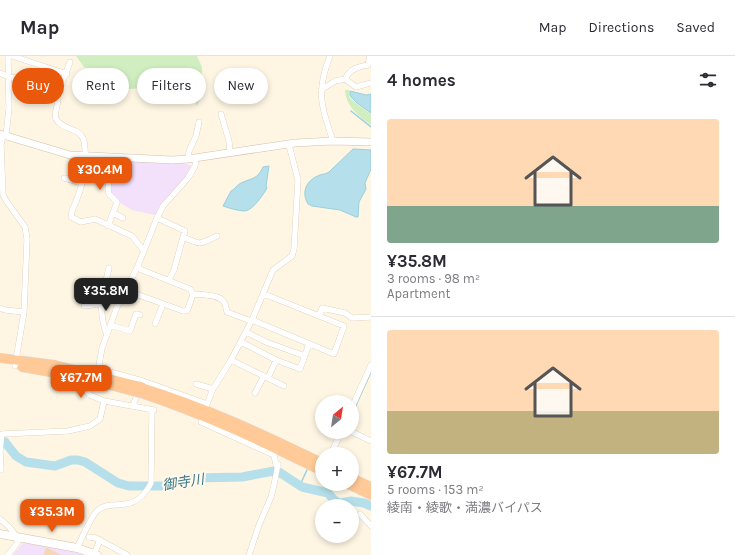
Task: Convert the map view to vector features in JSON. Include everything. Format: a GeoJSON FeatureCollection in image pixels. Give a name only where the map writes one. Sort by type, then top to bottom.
{"type":"FeatureCollection","features":[{"type":"Feature","properties":{"kind":"highway"},"geometry":{"type":"LineString","coordinates":[[0,358],[54,372],[95,376],[140,388],[205,410],[315,460]]}},
{"type":"Feature","properties":{"kind":"highway"},"geometry":{"type":"LineString","coordinates":[[0,364],[15,363]]}},
{"type":"Feature","properties":{"kind":"highway"},"geometry":{"type":"LineString","coordinates":[[205,410],[315,468]]}},
{"type":"Feature","properties":{"kind":"highway"},"geometry":{"type":"LineString","coordinates":[[359,481],[371,487]]}},
{"type":"Feature","properties":{"kind":"highway"},"geometry":{"type":"LineString","coordinates":[[359,489],[371,495]]}},
{"type":"Feature","properties":{"kind":"main road"},"geometry":{"type":"LineString","coordinates":[[0,534],[77,548],[96,554]]}},
{"type":"Feature","properties":{"kind":"street"},"geometry":{"type":"LineString","coordinates":[[8,56],[9,108],[1,145],[3,195],[25,227],[26,234],[24,312],[15,363]]}},
{"type":"Feature","properties":{"kind":"street"},"geometry":{"type":"LineString","coordinates":[[12,56],[67,74]]}},
{"type":"Feature","properties":{"kind":"street"},"geometry":{"type":"LineString","coordinates":[[330,56],[323,75],[321,104],[333,142]]}},
{"type":"Feature","properties":{"kind":"street"},"geometry":{"type":"LineString","coordinates":[[345,79],[348,73],[354,69],[368,65],[370,56]]}},
{"type":"Feature","properties":{"kind":"street"},"geometry":{"type":"LineString","coordinates":[[64,80],[70,62]]}},
{"type":"Feature","properties":{"kind":"street"},"geometry":{"type":"LineString","coordinates":[[0,73],[12,77]]}},
{"type":"Feature","properties":{"kind":"street"},"geometry":{"type":"LineString","coordinates":[[321,90],[335,81],[345,79],[356,87],[371,83]]}},
{"type":"Feature","properties":{"kind":"street"},"geometry":{"type":"LineString","coordinates":[[58,104],[55,114],[57,120],[63,126],[76,131],[83,139],[85,156],[82,183],[71,211],[71,217],[81,222],[95,219],[132,236],[144,251]]}},
{"type":"Feature","properties":{"kind":"street"},"geometry":{"type":"LineString","coordinates":[[221,114],[229,141],[230,153]]}},
{"type":"Feature","properties":{"kind":"street"},"geometry":{"type":"LineString","coordinates":[[188,159],[189,151],[196,136],[199,122]]}},
{"type":"Feature","properties":{"kind":"street"},"geometry":{"type":"LineString","coordinates":[[3,135],[70,155],[172,160],[196,158],[253,148],[289,145],[295,143],[371,142]]}},
{"type":"Feature","properties":{"kind":"street"},"geometry":{"type":"LineString","coordinates":[[277,470],[274,455],[201,422],[213,389],[252,321],[273,270],[292,256],[294,249],[298,180],[289,145]]}},
{"type":"Feature","properties":{"kind":"street"},"geometry":{"type":"LineString","coordinates":[[108,226],[117,202],[110,194],[108,189],[111,158]]}},
{"type":"Feature","properties":{"kind":"street"},"geometry":{"type":"LineString","coordinates":[[77,548],[96,511],[108,505],[126,504],[135,501],[150,486],[154,410],[133,405],[104,401],[87,392],[95,376],[110,325],[125,290],[137,268],[157,218],[163,206],[188,178],[195,166],[196,158]]}},
{"type":"Feature","properties":{"kind":"street"},"geometry":{"type":"LineString","coordinates":[[64,178],[82,183]]}},
{"type":"Feature","properties":{"kind":"street"},"geometry":{"type":"LineString","coordinates":[[113,213],[124,218]]}},
{"type":"Feature","properties":{"kind":"street"},"geometry":{"type":"LineString","coordinates":[[157,218],[185,231],[174,270],[169,280]]}},
{"type":"Feature","properties":{"kind":"street"},"geometry":{"type":"LineString","coordinates":[[183,237],[196,243],[200,243],[217,236]]}},
{"type":"Feature","properties":{"kind":"street"},"geometry":{"type":"LineString","coordinates":[[107,335],[103,324],[101,304],[109,268]]}},
{"type":"Feature","properties":{"kind":"street"},"geometry":{"type":"LineString","coordinates":[[110,282],[125,290],[164,304],[185,311],[188,309],[193,294],[190,288],[137,268]]}},
{"type":"Feature","properties":{"kind":"street"},"geometry":{"type":"LineString","coordinates":[[193,294],[222,299],[225,303],[227,312],[334,354],[344,326],[264,294]]}},
{"type":"Feature","properties":{"kind":"street"},"geometry":{"type":"LineString","coordinates":[[84,306],[101,304]]}},
{"type":"Feature","properties":{"kind":"street"},"geometry":{"type":"LineString","coordinates":[[155,324],[164,304]]}},
{"type":"Feature","properties":{"kind":"street"},"geometry":{"type":"LineString","coordinates":[[0,308],[4,310],[24,312]]}},
{"type":"Feature","properties":{"kind":"street"},"geometry":{"type":"LineString","coordinates":[[319,316],[322,308],[345,313],[352,318],[371,317]]}},
{"type":"Feature","properties":{"kind":"street"},"geometry":{"type":"LineString","coordinates":[[110,325],[130,331],[136,314],[140,315]]}},
{"type":"Feature","properties":{"kind":"street"},"geometry":{"type":"LineString","coordinates":[[246,332],[266,342],[305,356]]}},
{"type":"Feature","properties":{"kind":"street"},"geometry":{"type":"LineString","coordinates":[[241,342],[276,360],[300,369],[309,344]]}},
{"type":"Feature","properties":{"kind":"street"},"geometry":{"type":"LineString","coordinates":[[231,360],[284,386]]}},
{"type":"Feature","properties":{"kind":"street"},"geometry":{"type":"LineString","coordinates":[[255,393],[276,360]]}},
{"type":"Feature","properties":{"kind":"street"},"geometry":{"type":"LineString","coordinates":[[357,395],[371,365]]}},
{"type":"Feature","properties":{"kind":"street"},"geometry":{"type":"LineString","coordinates":[[95,376],[140,388],[133,405]]}},
{"type":"Feature","properties":{"kind":"street"},"geometry":{"type":"LineString","coordinates":[[196,384],[213,389]]}},
{"type":"Feature","properties":{"kind":"street"},"geometry":{"type":"LineString","coordinates":[[1,470],[1,437],[68,431],[90,426],[100,418],[104,401]]}},
{"type":"Feature","properties":{"kind":"street"},"geometry":{"type":"LineString","coordinates":[[359,435],[371,441]]}},
{"type":"Feature","properties":{"kind":"street"},"geometry":{"type":"LineString","coordinates":[[249,555],[259,525],[271,497],[277,470],[277,454],[279,450]]}},
{"type":"Feature","properties":{"kind":"street"},"geometry":{"type":"LineString","coordinates":[[360,514],[371,526]]}},
{"type":"Feature","properties":{"kind":"street"},"geometry":{"type":"LineString","coordinates":[[0,519],[14,532],[17,537],[18,542],[8,555]]}},
{"type":"Feature","properties":{"kind":"street"},"geometry":{"type":"LineString","coordinates":[[89,537],[100,540],[127,555]]}},
{"type":"Feature","properties":{"kind":"street"},"geometry":{"type":"LineString","coordinates":[[96,554],[100,540]]}},
{"type":"Feature","properties":{"kind":"shaded area"},"geometry":{"type":"Polygon","coordinates":[[[115,160],[182,162],[192,166],[183,183],[165,201],[155,215],[132,210],[119,202],[111,193],[112,162],[115,160]]]}},
{"type":"Feature","properties":{"kind":"shaded area"},"geometry":{"type":"Polygon","coordinates":[[[24,542],[50,546],[86,555],[13,555],[24,542]]]}},
{"type":"Feature","properties":{"kind":"green space"},"geometry":{"type":"Polygon","coordinates":[[[76,56],[197,56],[202,67],[137,68],[137,88],[129,89],[129,68],[84,67],[76,56]]]}},
{"type":"Feature","properties":{"kind":"green space"},"geometry":{"type":"Polygon","coordinates":[[[345,90],[349,90],[349,97],[371,114],[371,125],[351,106],[345,90]]]}},
{"type":"Feature","properties":{"kind":"water"},"geometry":{"type":"Polygon","coordinates":[[[350,91],[366,95],[371,94],[371,113],[350,96],[350,91]]]}},
{"type":"Feature","properties":{"kind":"water"},"geometry":{"type":"Polygon","coordinates":[[[353,149],[371,150],[371,169],[365,183],[366,189],[359,202],[358,217],[340,210],[312,206],[308,204],[305,191],[308,183],[315,177],[329,172],[353,149]]]}},
{"type":"Feature","properties":{"kind":"water"},"geometry":{"type":"Polygon","coordinates":[[[269,166],[267,188],[251,208],[242,211],[223,206],[231,191],[241,183],[257,176],[263,167],[269,166]]]}},
{"type":"Feature","properties":{"kind":"building"},"geometry":{"type":"Polygon","coordinates":[[[46,548],[48,548],[61,555],[43,555],[46,548]]]}},
{"type":"Feature","properties":{"kind":"waterway"},"geometry":{"type":"LineString","coordinates":[[351,111],[371,127]]}},
{"type":"Feature","properties":{"kind":"waterway"},"geometry":{"type":"LineString","coordinates":[[359,399],[371,372]]}},
{"type":"Feature","properties":{"kind":"waterway","name":"御寺川"},"geometry":{"type":"LineString","coordinates":[[0,440],[5,442],[16,456],[26,462],[55,466],[71,460],[78,460],[85,462],[118,483],[129,486],[161,486],[194,478],[242,477],[274,471],[279,472],[302,487],[328,493],[334,500],[340,503],[351,501],[364,503],[371,506]]}},
{"type":"Feature","properties":{"kind":"waterway"},"geometry":{"type":"LineString","coordinates":[[300,485],[307,470]]}}]}
